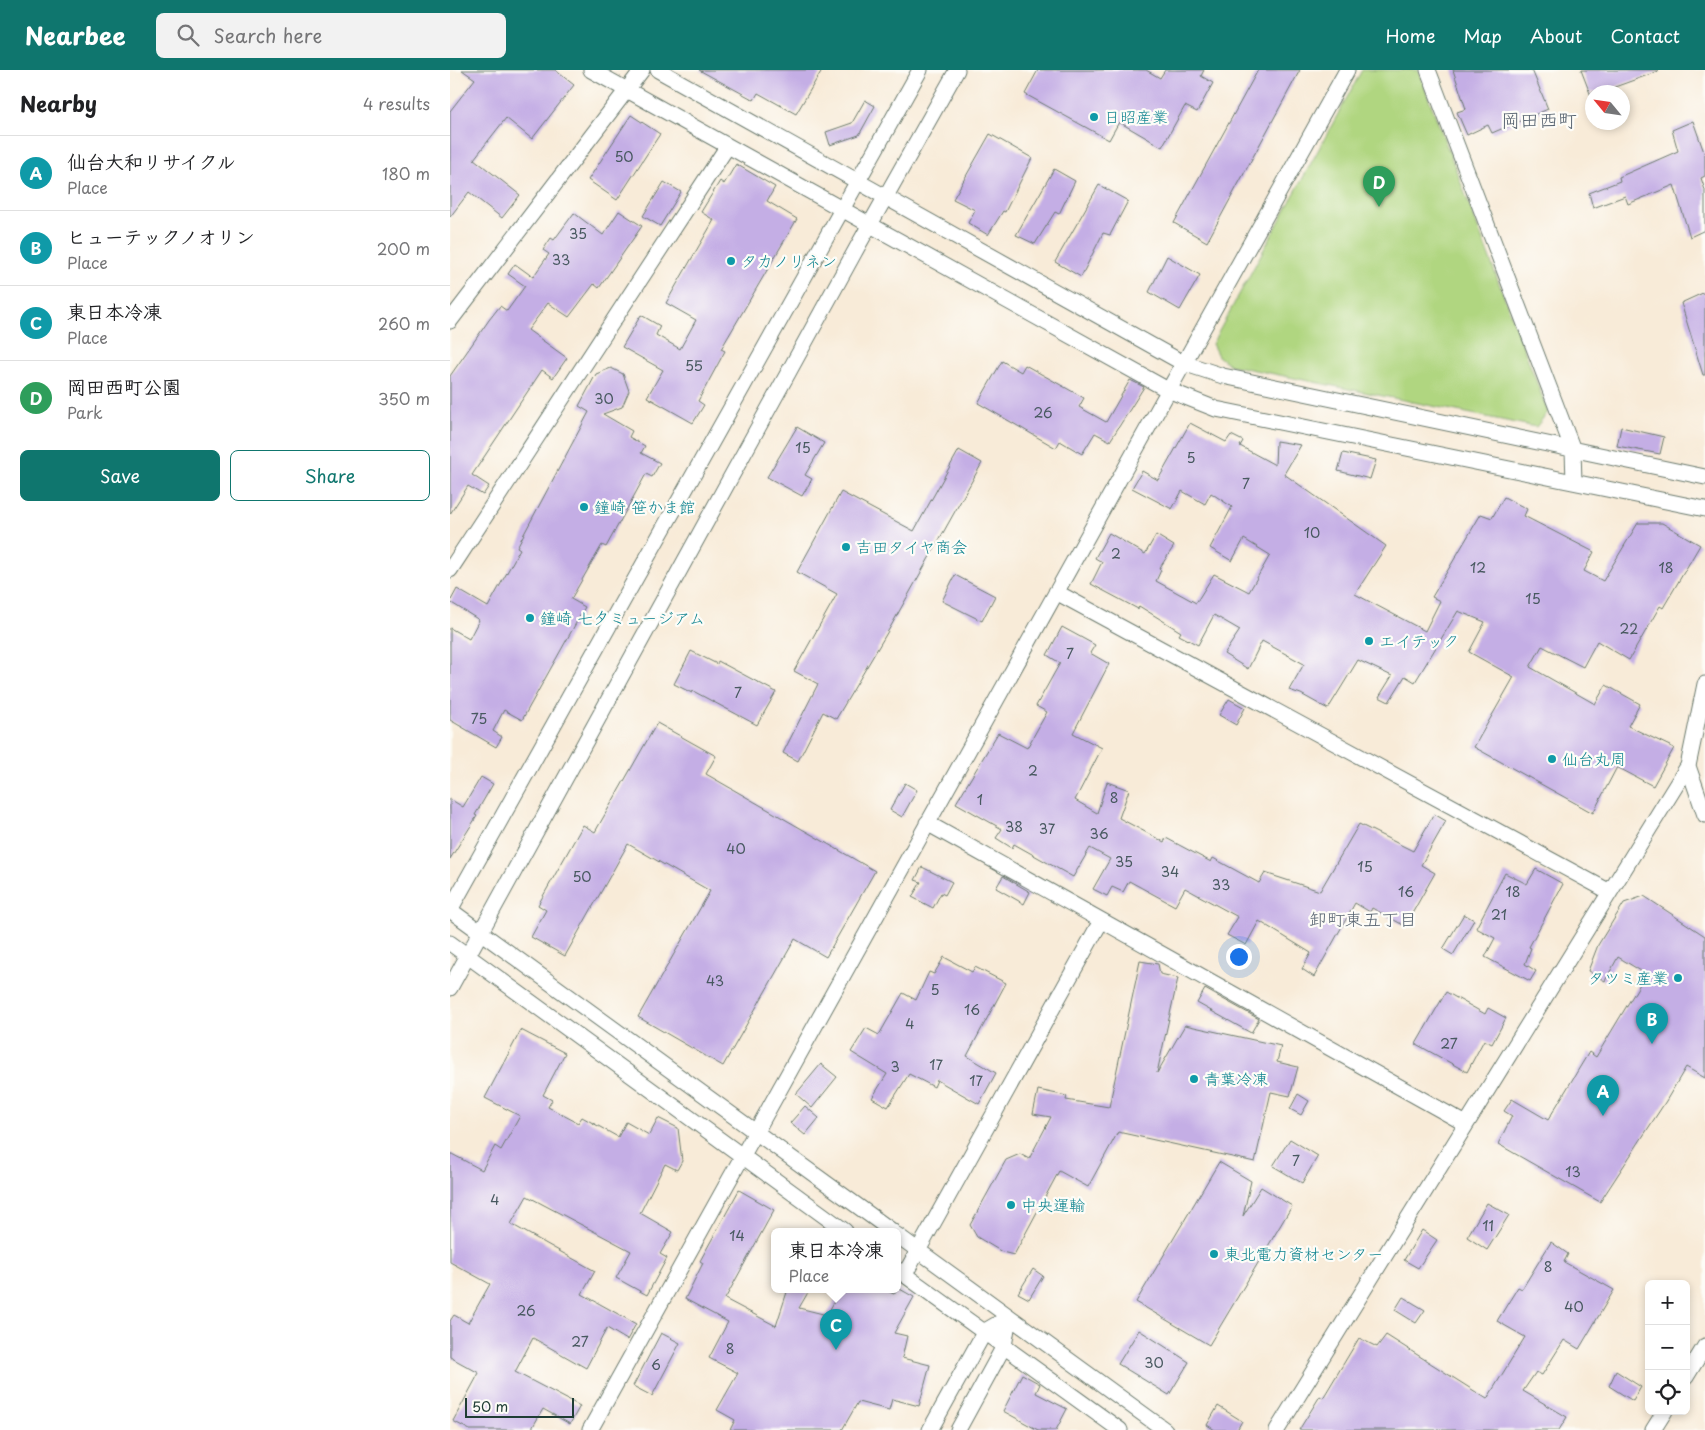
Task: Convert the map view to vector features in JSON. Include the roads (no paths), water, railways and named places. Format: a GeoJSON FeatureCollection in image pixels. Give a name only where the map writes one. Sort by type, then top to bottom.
{"type":"FeatureCollection","features":[{"type":"Feature","properties":{"kind":"street"},"geometry":{"type":"LineString","coordinates":[[591,70],[1168,390],[1216,409],[1705,509]]}},
{"type":"Feature","properties":{"kind":"street"},"geometry":{"type":"LineString","coordinates":[[450,321],[642,70]]}},
{"type":"Feature","properties":{"kind":"street"},"geometry":{"type":"LineString","coordinates":[[658,70],[1183,363],[1223,376],[1705,477]]}},
{"type":"Feature","properties":{"kind":"street"},"geometry":{"type":"LineString","coordinates":[[888,1228],[481,930],[450,910],[920,70]]}},
{"type":"Feature","properties":{"kind":"street"},"geometry":{"type":"LineString","coordinates":[[450,988],[957,70]]}},
{"type":"Feature","properties":{"kind":"street"},"geometry":{"type":"LineString","coordinates":[[590,1430],[1347,70]]}},
{"type":"Feature","properties":{"kind":"street"},"geometry":{"type":"LineString","coordinates":[[1428,70],[1573,450],[1574,482]]}},
{"type":"Feature","properties":{"kind":"street"},"geometry":{"type":"LineString","coordinates":[[450,570],[727,147]]}},
{"type":"Feature","properties":{"kind":"street"},"geometry":{"type":"LineString","coordinates":[[1056,592],[1610,892]]}},
{"type":"Feature","properties":{"kind":"street"},"geometry":{"type":"LineString","coordinates":[[1277,1430],[1688,766],[1705,684]]}},
{"type":"Feature","properties":{"kind":"street"},"geometry":{"type":"LineString","coordinates":[[1688,766],[1705,815]]}},
{"type":"Feature","properties":{"kind":"street"},"geometry":{"type":"LineString","coordinates":[[927,823],[1466,1124]]}},
{"type":"Feature","properties":{"kind":"street"},"geometry":{"type":"LineString","coordinates":[[1101,920],[918,1250],[901,1272],[1120,1430]]}},
{"type":"Feature","properties":{"kind":"street"},"geometry":{"type":"LineString","coordinates":[[450,943],[742,1158],[841,1228]]}},
{"type":"Feature","properties":{"kind":"street"},"geometry":{"type":"LineString","coordinates":[[901,1238],[1165,1430]]}},
{"type":"Feature","properties":{"kind":"street"},"geometry":{"type":"LineString","coordinates":[[930,1430],[985,1331],[1009,1317]]}},
{"type":"Feature","properties":{"kind":"street"},"geometry":{"type":"LineString","coordinates":[[958,1430],[1004,1346],[1009,1317]]}},
{"type":"Feature","properties":{"kind":"street"},"geometry":{"type":"LineString","coordinates":[[1690,1370],[1705,1346]]}},
{"type":"Feature","properties":{"kind":"street"},"geometry":{"type":"LineString","coordinates":[[1653,1430],[1662,1415]]}},
{"type":"Feature","properties":{"kind":"place","name":"日昭産業"},"geometry":{"type":"Point","coordinates":[1094,117]}},
{"type":"Feature","properties":{"kind":"place","name":"岡田西町公園"},"geometry":{"type":"Point","coordinates":[1379,207]}},
{"type":"Feature","properties":{"kind":"place","name":"タカノリネン"},"geometry":{"type":"Point","coordinates":[731,261]}},
{"type":"Feature","properties":{"kind":"place","name":"鐘崎 笹かま館"},"geometry":{"type":"Point","coordinates":[584,507]}},
{"type":"Feature","properties":{"kind":"place","name":"吉田タイヤ商会"},"geometry":{"type":"Point","coordinates":[846,547]}},
{"type":"Feature","properties":{"kind":"place","name":"鐘崎 七夕ミュージアム"},"geometry":{"type":"Point","coordinates":[530,618]}},
{"type":"Feature","properties":{"kind":"place","name":"エイテック"},"geometry":{"type":"Point","coordinates":[1369,641]}},
{"type":"Feature","properties":{"kind":"place","name":"仙台丸周"},"geometry":{"type":"Point","coordinates":[1552,759]}},
{"type":"Feature","properties":{"kind":"place","name":"タツミ産業"},"geometry":{"type":"Point","coordinates":[1678,978]}},
{"type":"Feature","properties":{"kind":"place","name":"ヒューテックノオリン"},"geometry":{"type":"Point","coordinates":[1652,1044]}},
{"type":"Feature","properties":{"kind":"place","name":"青葉冷凍"},"geometry":{"type":"Point","coordinates":[1194,1079]}},
{"type":"Feature","properties":{"kind":"place","name":"仙台大和リサイクル"},"geometry":{"type":"Point","coordinates":[1603,1116]}},
{"type":"Feature","properties":{"kind":"place","name":"中央運輸"},"geometry":{"type":"Point","coordinates":[1011,1205]}},
{"type":"Feature","properties":{"kind":"place","name":"東北電力資材センター"},"geometry":{"type":"Point","coordinates":[1214,1254]}},
{"type":"Feature","properties":{"kind":"place","name":"東日本冷凍"},"geometry":{"type":"Point","coordinates":[836,1350]}},
{"type":"Feature","properties":{"kind":"district","name":"岡田西町"},"geometry":{"type":"Point","coordinates":[1539,120]}},
{"type":"Feature","properties":{"kind":"district","name":"卸町東五丁目"},"geometry":{"type":"Point","coordinates":[1363,920]}}]}
